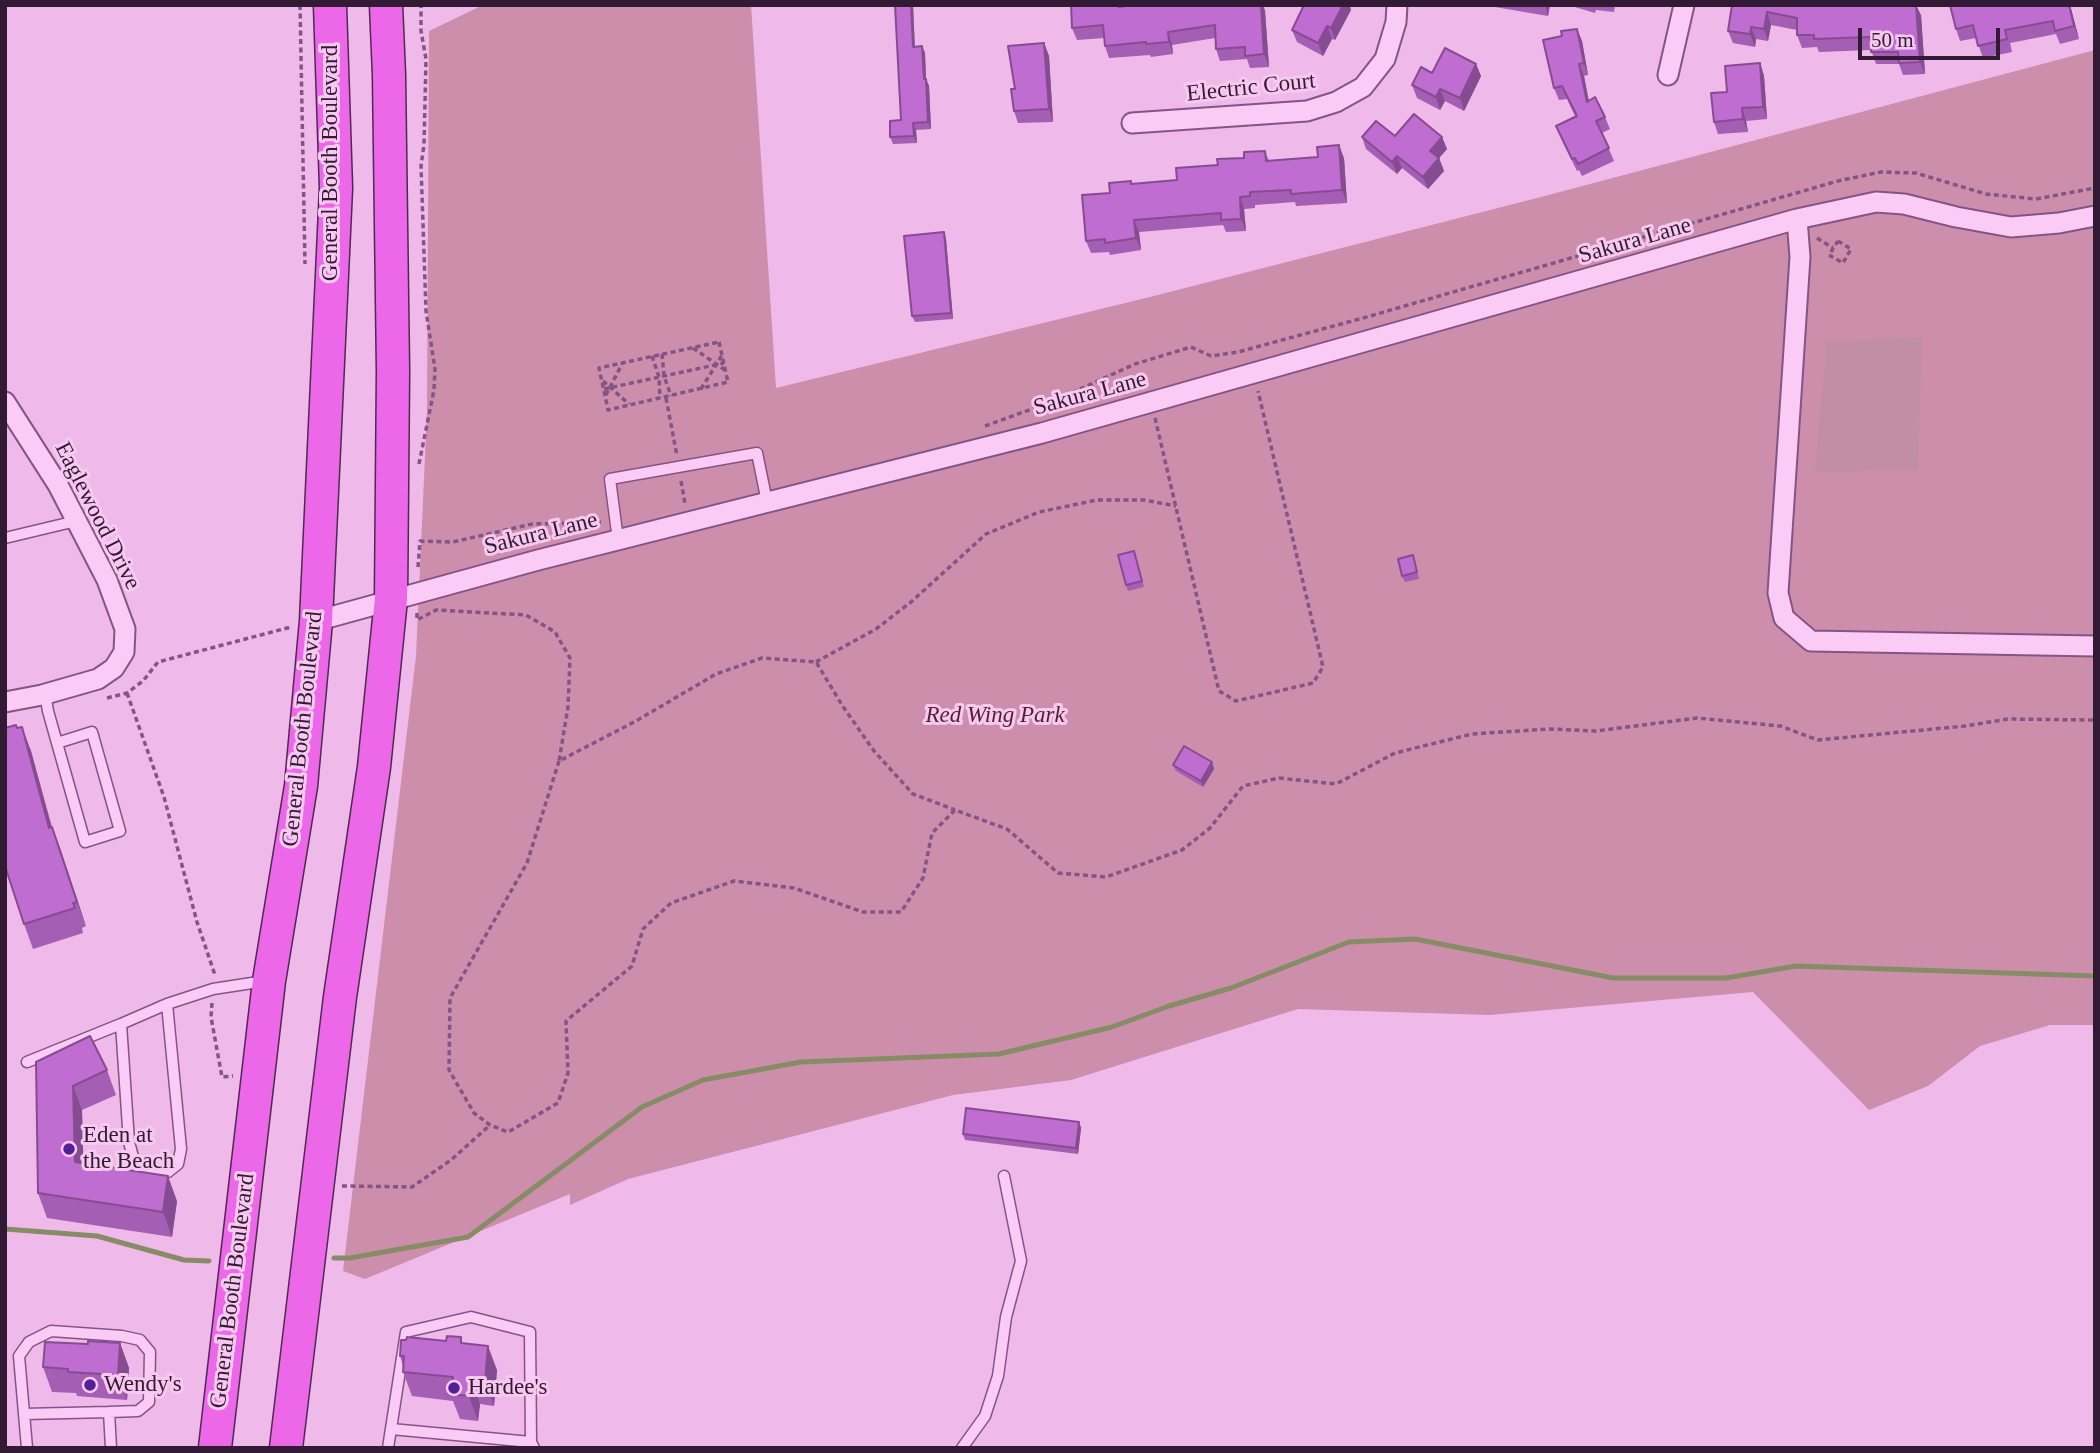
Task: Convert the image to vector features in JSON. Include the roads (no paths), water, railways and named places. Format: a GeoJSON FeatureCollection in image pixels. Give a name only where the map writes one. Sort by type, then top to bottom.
{"type":"FeatureCollection","features":[{"type":"Feature","properties":{"kind":"highway"},"geometry":{"type":"LineString","coordinates":[[315,5],[318,86],[336,176]]}},
{"type":"Feature","properties":{"kind":"highway","name":"General Booth Boulevard"},"geometry":{"type":"LineString","coordinates":[[215,1448],[269,981],[301,786],[306,623],[336,176],[330,5]]}},
{"type":"Feature","properties":{"kind":"highway"},"geometry":{"type":"LineString","coordinates":[[286,1448],[340,997],[374,767],[404,595],[393,371],[386,5]]}},
{"type":"Feature","properties":{"kind":"street","name":"Electric Court"},"geometry":{"type":"LineString","coordinates":[[1132,123],[1307,111],[1336,102],[1363,86],[1385,59],[1396,22],[1396,5]]}},
{"type":"Feature","properties":{"kind":"street"},"geometry":{"type":"LineString","coordinates":[[1668,75],[1684,5]]}},
{"type":"Feature","properties":{"kind":"street","name":"Sakura Lane"},"geometry":{"type":"LineString","coordinates":[[306,623],[617,531],[767,502],[1042,433],[1797,219],[1876,202],[1904,204],[2011,227],[2059,223],[2095,216]]}},
{"type":"Feature","properties":{"kind":"street"},"geometry":{"type":"LineString","coordinates":[[1797,219],[1800,257],[1778,593],[1784,618],[1811,641],[2095,646]]}},
{"type":"Feature","properties":{"kind":"street","name":"Eaglewood Drive"},"geometry":{"type":"LineString","coordinates":[[5,402],[58,485],[107,580],[125,629],[124,652],[114,668],[98,679],[5,702]]}},
{"type":"Feature","properties":{"kind":"lane"},"geometry":{"type":"LineString","coordinates":[[617,531],[610,478],[757,453],[767,502]]}},
{"type":"Feature","properties":{"kind":"lane"},"geometry":{"type":"LineString","coordinates":[[5,538],[76,521]]}},
{"type":"Feature","properties":{"kind":"lane"},"geometry":{"type":"LineString","coordinates":[[45,694],[57,743],[85,842],[120,831],[92,732],[57,743]]}},
{"type":"Feature","properties":{"kind":"lane"},"geometry":{"type":"LineString","coordinates":[[27,1062],[167,1004],[214,989],[269,981]]}},
{"type":"Feature","properties":{"kind":"lane"},"geometry":{"type":"LineString","coordinates":[[121,1024],[129,1142],[133,1157],[141,1169],[168,1172],[178,1164],[181,1149],[167,1004]]}},
{"type":"Feature","properties":{"kind":"lane"},"geometry":{"type":"LineString","coordinates":[[962,1448],[985,1416],[999,1376],[1006,1317],[1021,1261],[1004,1176]]}},
{"type":"Feature","properties":{"kind":"lane"},"geometry":{"type":"LineString","coordinates":[[388,1448],[406,1332],[471,1317],[530,1332],[533,1445],[391,1429]]}},
{"type":"Feature","properties":{"kind":"lane"},"geometry":{"type":"LineString","coordinates":[[24,1414],[138,1411],[149,1402],[150,1352],[140,1340],[122,1336],[51,1331],[29,1342],[19,1356],[24,1414],[27,1448]]}},
{"type":"Feature","properties":{"kind":"lane"},"geometry":{"type":"LineString","coordinates":[[109,1412],[111,1448]]}},
{"type":"Feature","properties":{"kind":"waterway"},"geometry":{"type":"LineString","coordinates":[[334,1258],[350,1258],[468,1237],[642,1107],[703,1080],[801,1062],[999,1054],[1112,1027],[1169,1006],[1231,988],[1349,942],[1415,939],[1613,978],[1726,978],[1796,966],[2095,976]]}},
{"type":"Feature","properties":{"kind":"waterway"},"geometry":{"type":"LineString","coordinates":[[5,1229],[97,1236],[184,1260],[209,1261]]}},
{"type":"Feature","properties":{"kind":"place","name":"Eden at the Beach"},"geometry":{"type":"Point","coordinates":[69,1149]}},
{"type":"Feature","properties":{"kind":"place","name":"Wendy's"},"geometry":{"type":"Point","coordinates":[90,1385]}},
{"type":"Feature","properties":{"kind":"place","name":"Hardee's"},"geometry":{"type":"Point","coordinates":[454,1388]}},
{"type":"Feature","properties":{"kind":"park label","name":"Red Wing Park"},"geometry":{"type":"Point","coordinates":[995,716]}}]}
